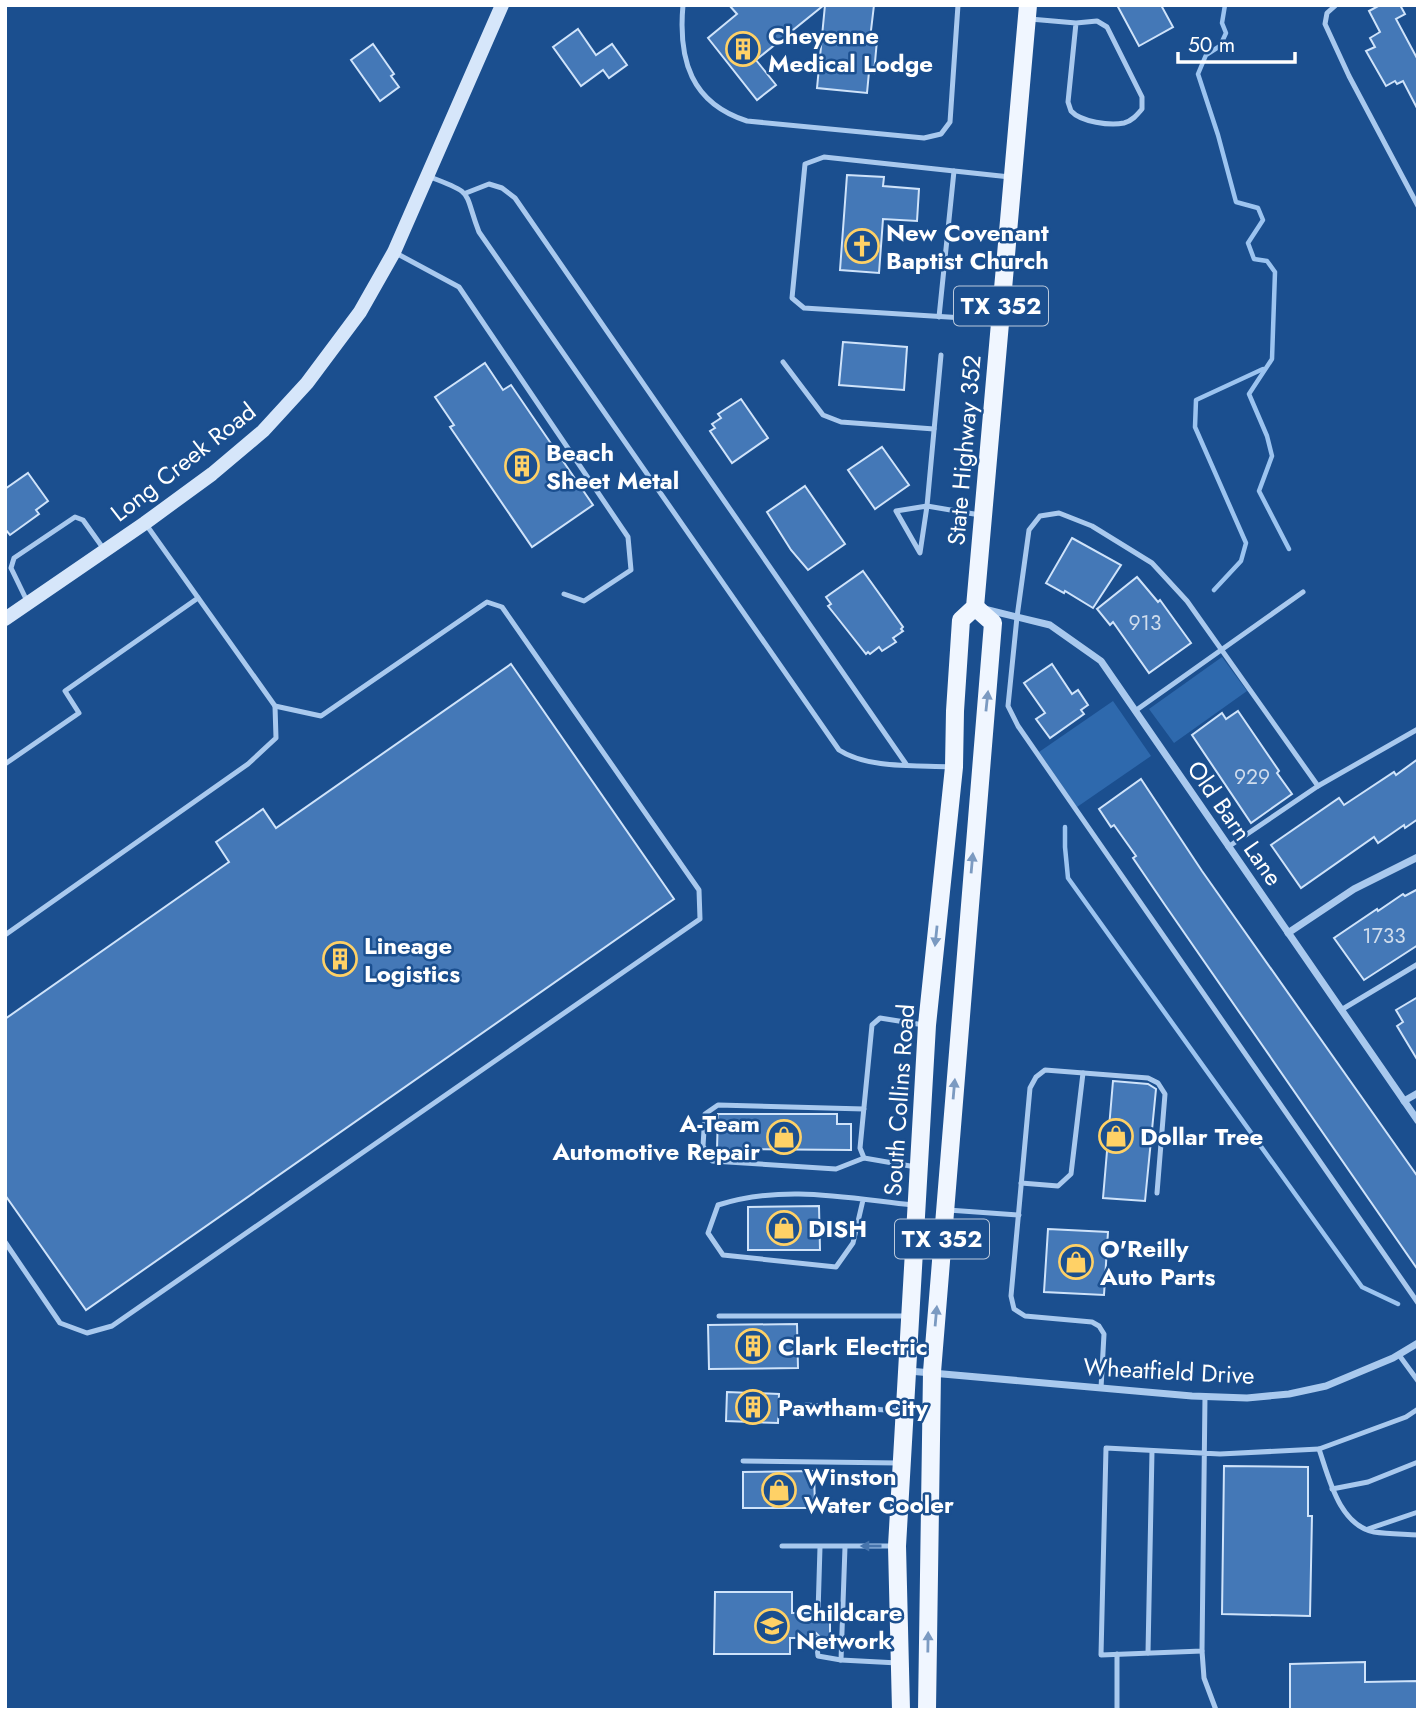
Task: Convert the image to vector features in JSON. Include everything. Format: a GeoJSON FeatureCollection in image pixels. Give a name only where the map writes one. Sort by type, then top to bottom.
{"type":"FeatureCollection","features":[{"type":"Feature","properties":{"kind":"main road","name":"State Highway 352"},"geometry":{"type":"LineString","coordinates":[[954,747],[961,620],[975,607],[1027,12]]}},
{"type":"Feature","properties":{"kind":"main road","name":"TX 352"},"geometry":{"type":"LineString","coordinates":[[927,1710],[932,1373],[993,623],[975,607]]}},
{"type":"Feature","properties":{"kind":"main road","name":"South Collins Road"},"geometry":{"type":"LineString","coordinates":[[901,1710],[897,1546],[927,1025],[954,747]]}},
{"type":"Feature","properties":{"kind":"main road"},"geometry":{"type":"LineString","coordinates":[[954,767],[980,769]]}},
{"type":"Feature","properties":{"kind":"street","name":"Long Creek Road"},"geometry":{"type":"LineString","coordinates":[[5,619],[145,523],[239,453],[286,408],[331,354],[379,281],[394,252],[502,5]]}},
{"type":"Feature","properties":{"kind":"street","name":"Old Barn Lane"},"geometry":{"type":"LineString","coordinates":[[975,607],[1051,625],[1101,661],[1418,1121]]}},
{"type":"Feature","properties":{"kind":"street"},"geometry":{"type":"LineString","coordinates":[[1288,933],[1354,889],[1418,857]]}},
{"type":"Feature","properties":{"kind":"street"},"geometry":{"type":"LineString","coordinates":[[1404,1101],[1418,1093]]}},
{"type":"Feature","properties":{"kind":"street","name":"Wheatfield Drive"},"geometry":{"type":"LineString","coordinates":[[908,1370],[1247,1398],[1326,1386],[1399,1355],[1418,1343]]}},
{"type":"Feature","properties":{"kind":"lane"},"geometry":{"type":"LineString","coordinates":[[684,5],[682,46],[688,70],[699,90],[713,106],[728,115],[747,121],[924,138],[941,134],[950,122],[958,5]]}},
{"type":"Feature","properties":{"kind":"lane"},"geometry":{"type":"LineString","coordinates":[[1336,5],[1327,13],[1325,24],[1418,206]]}},
{"type":"Feature","properties":{"kind":"lane"},"geometry":{"type":"LineString","coordinates":[[1027,12],[1076,23],[1103,23],[1112,34],[1142,97],[1142,109],[1131,120],[1107,123],[1081,118],[1071,111],[1068,102],[1076,23]]}},
{"type":"Feature","properties":{"kind":"lane"},"geometry":{"type":"LineString","coordinates":[[1000,321],[804,309],[792,298],[805,164],[824,158],[1013,177]]}},
{"type":"Feature","properties":{"kind":"lane"},"geometry":{"type":"LineString","coordinates":[[939,317],[954,171]]}},
{"type":"Feature","properties":{"kind":"lane"},"geometry":{"type":"LineString","coordinates":[[427,176],[466,193],[479,232],[839,750],[857,760],[954,767]]}},
{"type":"Feature","properties":{"kind":"lane"},"geometry":{"type":"LineString","coordinates":[[466,193],[489,184],[502,188],[515,198],[906,764]]}},
{"type":"Feature","properties":{"kind":"lane"},"geometry":{"type":"LineString","coordinates":[[394,252],[459,287],[628,537],[631,570],[584,601],[564,594]]}},
{"type":"Feature","properties":{"kind":"lane"},"geometry":{"type":"LineString","coordinates":[[941,355],[927,506],[920,553],[896,510],[927,506],[983,516]]}},
{"type":"Feature","properties":{"kind":"lane"},"geometry":{"type":"LineString","coordinates":[[783,362],[823,415],[841,422],[934,429]]}},
{"type":"Feature","properties":{"kind":"lane"},"geometry":{"type":"LineString","coordinates":[[1318,786],[1187,601],[1152,563],[1092,526],[1059,513],[1040,516],[1029,530],[1008,706],[1018,726],[1418,1303]]}},
{"type":"Feature","properties":{"kind":"lane"},"geometry":{"type":"LineString","coordinates":[[28,603],[11,568],[14,558],[75,517],[83,520],[104,551]]}},
{"type":"Feature","properties":{"kind":"lane"},"geometry":{"type":"LineString","coordinates":[[5,934],[248,764],[276,738],[275,706],[145,523]]}},
{"type":"Feature","properties":{"kind":"lane"},"geometry":{"type":"LineString","coordinates":[[1135,711],[1303,592]]}},
{"type":"Feature","properties":{"kind":"lane"},"geometry":{"type":"LineString","coordinates":[[5,764],[79,713],[65,691],[198,598]]}},
{"type":"Feature","properties":{"kind":"lane"},"geometry":{"type":"LineString","coordinates":[[5,1242],[60,1323],[87,1333],[112,1325],[700,919],[699,890],[502,607],[487,602],[321,716],[275,706]]}},
{"type":"Feature","properties":{"kind":"lane"},"geometry":{"type":"LineString","coordinates":[[1228,847],[1318,786],[1418,729]]}},
{"type":"Feature","properties":{"kind":"lane"},"geometry":{"type":"LineString","coordinates":[[1341,1010],[1418,964]]}},
{"type":"Feature","properties":{"kind":"lane"},"geometry":{"type":"LineString","coordinates":[[864,1158],[860,1147],[872,1026],[880,1017],[927,1025]]}},
{"type":"Feature","properties":{"kind":"lane"},"geometry":{"type":"LineString","coordinates":[[1101,1388],[1104,1334],[1099,1326],[1092,1322],[1025,1316],[1014,1309],[1011,1296],[1030,1088],[1036,1077],[1045,1070],[1148,1078],[1158,1083],[1165,1094],[1157,1193]]}},
{"type":"Feature","properties":{"kind":"lane"},"geometry":{"type":"LineString","coordinates":[[1021,1183],[1058,1186],[1071,1174],[1083,1073]]}},
{"type":"Feature","properties":{"kind":"lane"},"geometry":{"type":"LineString","coordinates":[[863,1109],[718,1105],[705,1114],[703,1146],[712,1161],[836,1169],[864,1158],[919,1168]]}},
{"type":"Feature","properties":{"kind":"lane"},"geometry":{"type":"LineString","coordinates":[[863,1200],[853,1244],[836,1267],[723,1255],[708,1233],[718,1205],[744,1197],[788,1192],[863,1200],[917,1206]]}},
{"type":"Feature","properties":{"kind":"lane"},"geometry":{"type":"LineString","coordinates":[[945,1209],[1018,1215]]}},
{"type":"Feature","properties":{"kind":"lane"},"geometry":{"type":"LineString","coordinates":[[719,1316],[911,1316]]}},
{"type":"Feature","properties":{"kind":"lane"},"geometry":{"type":"LineString","coordinates":[[1399,1355],[1418,1381]]}},
{"type":"Feature","properties":{"kind":"lane"},"geometry":{"type":"LineString","coordinates":[[1205,1396],[1202,1651],[1204,1678],[1216,1710]]}},
{"type":"Feature","properties":{"kind":"lane"},"geometry":{"type":"LineString","coordinates":[[806,1405],[905,1411]]}},
{"type":"Feature","properties":{"kind":"lane"},"geometry":{"type":"LineString","coordinates":[[1202,1651],[1101,1655],[1106,1448],[1205,1453],[1319,1449],[1406,1417],[1418,1409]]}},
{"type":"Feature","properties":{"kind":"lane"},"geometry":{"type":"LineString","coordinates":[[1319,1449],[1332,1489],[1349,1516],[1360,1527],[1418,1535]]}},
{"type":"Feature","properties":{"kind":"lane"},"geometry":{"type":"LineString","coordinates":[[1148,1653],[1152,1451]]}},
{"type":"Feature","properties":{"kind":"lane"},"geometry":{"type":"LineString","coordinates":[[743,1461],[902,1463]]}},
{"type":"Feature","properties":{"kind":"lane"},"geometry":{"type":"LineString","coordinates":[[1332,1489],[1368,1482],[1418,1462]]}},
{"type":"Feature","properties":{"kind":"lane"},"geometry":{"type":"LineString","coordinates":[[1367,1530],[1418,1512]]}},
{"type":"Feature","properties":{"kind":"lane"},"geometry":{"type":"LineString","coordinates":[[782,1546],[897,1546]]}},
{"type":"Feature","properties":{"kind":"lane"},"geometry":{"type":"LineString","coordinates":[[841,1660],[845,1546]]}},
{"type":"Feature","properties":{"kind":"lane"},"geometry":{"type":"LineString","coordinates":[[818,1613],[820,1547]]}},
{"type":"Feature","properties":{"kind":"lane"},"geometry":{"type":"LineString","coordinates":[[816,1638],[818,1656],[900,1663]]}},
{"type":"Feature","properties":{"kind":"lane"},"geometry":{"type":"LineString","coordinates":[[1117,1654],[1117,1710]]}},
{"type":"Feature","properties":{"kind":"shaded area"},"geometry":{"type":"Polygon","coordinates":[[[1222,657],[1247,691],[1174,743],[1149,709],[1222,657]]]}},
{"type":"Feature","properties":{"kind":"shaded area"},"geometry":{"type":"Polygon","coordinates":[[[1113,701],[1151,756],[1077,807],[1039,752],[1113,701]]]}},
{"type":"Feature","properties":{"kind":"building","name":"Cheyenne Medical Lodge"},"geometry":{"type":"Polygon","coordinates":[[[729,5],[824,5],[756,60],[776,85],[757,100],[708,38],[737,14],[729,5]]]}},
{"type":"Feature","properties":{"kind":"building","name":"Cheyenne Medical Lodge"},"geometry":{"type":"Polygon","coordinates":[[[825,5],[874,5],[870,39],[877,40],[874,73],[869,72],[867,93],[817,88],[825,5]]]}},
{"type":"Feature","properties":{"kind":"building"},"geometry":{"type":"Polygon","coordinates":[[[1117,5],[1161,5],[1173,27],[1139,46],[1117,5]]]}},
{"type":"Feature","properties":{"kind":"building"},"geometry":{"type":"Polygon","coordinates":[[[1380,5],[1400,5],[1405,14],[1396,19],[1418,60],[1418,110],[1403,81],[1397,84],[1395,81],[1386,86],[1366,51],[1375,47],[1370,38],[1380,32],[1369,11],[1380,5]]]}},
{"type":"Feature","properties":{"kind":"building"},"geometry":{"type":"Polygon","coordinates":[[[578,29],[596,55],[612,44],[627,65],[609,78],[603,70],[581,86],[553,47],[578,29]]]}},
{"type":"Feature","properties":{"kind":"building"},"geometry":{"type":"Polygon","coordinates":[[[373,44],[394,74],[391,76],[399,87],[380,101],[351,60],[373,44]]]}},
{"type":"Feature","properties":{"kind":"building","name":"New Covenant Baptist Church"},"geometry":{"type":"Polygon","coordinates":[[[847,175],[884,177],[883,186],[919,189],[917,221],[883,219],[879,273],[840,270],[847,175]]]}},
{"type":"Feature","properties":{"kind":"building"},"geometry":{"type":"Polygon","coordinates":[[[843,342],[907,347],[904,390],[839,385],[843,342]]]}},
{"type":"Feature","properties":{"kind":"building","name":"Beach Sheet Metal"},"geometry":{"type":"Polygon","coordinates":[[[485,363],[503,390],[511,385],[593,505],[532,547],[450,427],[454,425],[435,397],[485,363]]]}},
{"type":"Feature","properties":{"kind":"building"},"geometry":{"type":"Polygon","coordinates":[[[741,399],[768,438],[732,463],[710,431],[715,428],[712,424],[721,418],[718,414],[741,399]]]}},
{"type":"Feature","properties":{"kind":"building"},"geometry":{"type":"Polygon","coordinates":[[[882,447],[909,485],[875,509],[848,470],[882,447]]]}},
{"type":"Feature","properties":{"kind":"building"},"geometry":{"type":"Polygon","coordinates":[[[28,473],[48,501],[36,510],[39,514],[10,535],[5,529],[5,489],[28,473]]]}},
{"type":"Feature","properties":{"kind":"building"},"geometry":{"type":"Polygon","coordinates":[[[805,486],[845,544],[808,570],[791,550],[767,512],[805,486]]]}},
{"type":"Feature","properties":{"kind":"building"},"geometry":{"type":"Polygon","coordinates":[[[1072,538],[1121,565],[1093,608],[1046,583],[1072,538]]]}},
{"type":"Feature","properties":{"kind":"building"},"geometry":{"type":"Polygon","coordinates":[[[863,571],[903,627],[903,631],[893,638],[896,642],[882,651],[879,647],[870,654],[866,654],[828,606],[831,604],[826,597],[863,571]]]}},
{"type":"Feature","properties":{"kind":"building"},"geometry":{"type":"Polygon","coordinates":[[[1137,577],[1158,602],[1160,600],[1191,643],[1149,673],[1113,622],[1110,625],[1097,609],[1137,577]]]}},
{"type":"Feature","properties":{"kind":"building","name":"Lineage Logistics"},"geometry":{"type":"Polygon","coordinates":[[[511,664],[674,899],[86,1310],[5,1195],[5,1019],[229,862],[216,842],[263,809],[276,828],[511,664]]]}},
{"type":"Feature","properties":{"kind":"building"},"geometry":{"type":"Polygon","coordinates":[[[1052,664],[1072,694],[1078,690],[1088,705],[1081,710],[1084,714],[1050,738],[1036,719],[1045,713],[1024,683],[1052,664]]]}},
{"type":"Feature","properties":{"kind":"building"},"geometry":{"type":"Polygon","coordinates":[[[1238,711],[1292,794],[1251,823],[1192,735],[1222,713],[1226,719],[1238,711]]]}},
{"type":"Feature","properties":{"kind":"building"},"geometry":{"type":"Polygon","coordinates":[[[1418,759],[1418,819],[1378,843],[1374,837],[1301,888],[1271,845],[1339,798],[1344,805],[1418,759]]]}},
{"type":"Feature","properties":{"kind":"building"},"geometry":{"type":"Polygon","coordinates":[[[1141,779],[1202,871],[1418,1177],[1418,1270],[1165,905],[1133,858],[1136,856],[1099,809],[1141,779]]]}},
{"type":"Feature","properties":{"kind":"building"},"geometry":{"type":"Polygon","coordinates":[[[1418,889],[1418,945],[1364,980],[1334,938],[1377,909],[1378,911],[1403,894],[1405,896],[1418,889]]]}},
{"type":"Feature","properties":{"kind":"building"},"geometry":{"type":"Polygon","coordinates":[[[1418,997],[1418,1061],[1397,1026],[1403,1022],[1396,1010],[1418,997]]]}},
{"type":"Feature","properties":{"kind":"building"},"geometry":{"type":"Polygon","coordinates":[[[1113,1081],[1148,1084],[1156,1089],[1145,1201],[1103,1198],[1113,1081]]]}},
{"type":"Feature","properties":{"kind":"building","name":"A-Team Automotive Repair"},"geometry":{"type":"Polygon","coordinates":[[[718,1114],[837,1114],[837,1124],[851,1124],[851,1150],[717,1149],[718,1114]]]}},
{"type":"Feature","properties":{"kind":"building","name":"DISH"},"geometry":{"type":"Polygon","coordinates":[[[819,1206],[820,1250],[748,1250],[748,1207],[819,1206]]]}},
{"type":"Feature","properties":{"kind":"building","name":"O'Reilly Auto Parts"},"geometry":{"type":"Polygon","coordinates":[[[1048,1229],[1108,1232],[1104,1295],[1044,1292],[1048,1229]]]}},
{"type":"Feature","properties":{"kind":"building","name":"Clark Electric"},"geometry":{"type":"Polygon","coordinates":[[[797,1324],[798,1368],[709,1369],[708,1325],[797,1324]]]}},
{"type":"Feature","properties":{"kind":"building","name":"Pawtham City"},"geometry":{"type":"Polygon","coordinates":[[[727,1392],[779,1394],[778,1423],[726,1421],[727,1392]]]}},
{"type":"Feature","properties":{"kind":"building"},"geometry":{"type":"Polygon","coordinates":[[[1224,1466],[1308,1467],[1308,1516],[1312,1516],[1310,1616],[1222,1614],[1224,1466]]]}},
{"type":"Feature","properties":{"kind":"building","name":"Winston Water Cooler"},"geometry":{"type":"Polygon","coordinates":[[[814,1471],[815,1508],[743,1508],[743,1472],[814,1471]]]}},
{"type":"Feature","properties":{"kind":"building","name":"Childcare Network"},"geometry":{"type":"Polygon","coordinates":[[[715,1592],[792,1592],[792,1613],[813,1613],[819,1618],[823,1613],[830,1613],[830,1638],[821,1638],[816,1633],[811,1638],[790,1638],[790,1654],[714,1654],[715,1592]]]}},
{"type":"Feature","properties":{"kind":"building"},"geometry":{"type":"Polygon","coordinates":[[[1365,1662],[1365,1682],[1418,1681],[1418,1710],[1290,1710],[1290,1664],[1365,1662]]]}},
{"type":"Feature","properties":{"kind":"waterway"},"geometry":{"type":"LineString","coordinates":[[1225,5],[1222,23],[1226,33],[1220,46],[1206,55],[1198,74],[1236,202],[1258,208],[1263,220],[1248,243],[1254,259],[1267,261],[1275,272],[1272,359],[1249,394],[1267,436],[1272,456],[1259,491],[1289,549]]}},
{"type":"Feature","properties":{"kind":"waterway"},"geometry":{"type":"LineString","coordinates":[[1214,590],[1241,561],[1246,543],[1195,427],[1196,400],[1263,369]]}},
{"type":"Feature","properties":{"kind":"waterway"},"geometry":{"type":"LineString","coordinates":[[1065,827],[1068,878],[1362,1287],[1398,1304]]}},
{"type":"Feature","properties":{"kind":"place","name":"Cheyenne Medical Lodge"},"geometry":{"type":"Point","coordinates":[743,49]}},
{"type":"Feature","properties":{"kind":"place","name":"New Covenant Baptist Church"},"geometry":{"type":"Point","coordinates":[862,246]}},
{"type":"Feature","properties":{"kind":"place","name":"Beach Sheet Metal"},"geometry":{"type":"Point","coordinates":[522,466]}},
{"type":"Feature","properties":{"kind":"place","name":"Lineage Logistics"},"geometry":{"type":"Point","coordinates":[340,959]}},
{"type":"Feature","properties":{"kind":"place","name":"Dollar Tree"},"geometry":{"type":"Point","coordinates":[1116,1136]}},
{"type":"Feature","properties":{"kind":"place","name":"A-Team Automotive Repair"},"geometry":{"type":"Point","coordinates":[784,1137]}},
{"type":"Feature","properties":{"kind":"place","name":"DISH"},"geometry":{"type":"Point","coordinates":[784,1228]}},
{"type":"Feature","properties":{"kind":"place","name":"O'Reilly Auto Parts"},"geometry":{"type":"Point","coordinates":[1076,1262]}},
{"type":"Feature","properties":{"kind":"place","name":"Clark Electric"},"geometry":{"type":"Point","coordinates":[753,1346]}},
{"type":"Feature","properties":{"kind":"place","name":"Pawtham City"},"geometry":{"type":"Point","coordinates":[753,1407]}},
{"type":"Feature","properties":{"kind":"place","name":"Winston Water Cooler"},"geometry":{"type":"Point","coordinates":[779,1490]}},
{"type":"Feature","properties":{"kind":"place","name":"Childcare Network"},"geometry":{"type":"Point","coordinates":[772,1626]}}]}
